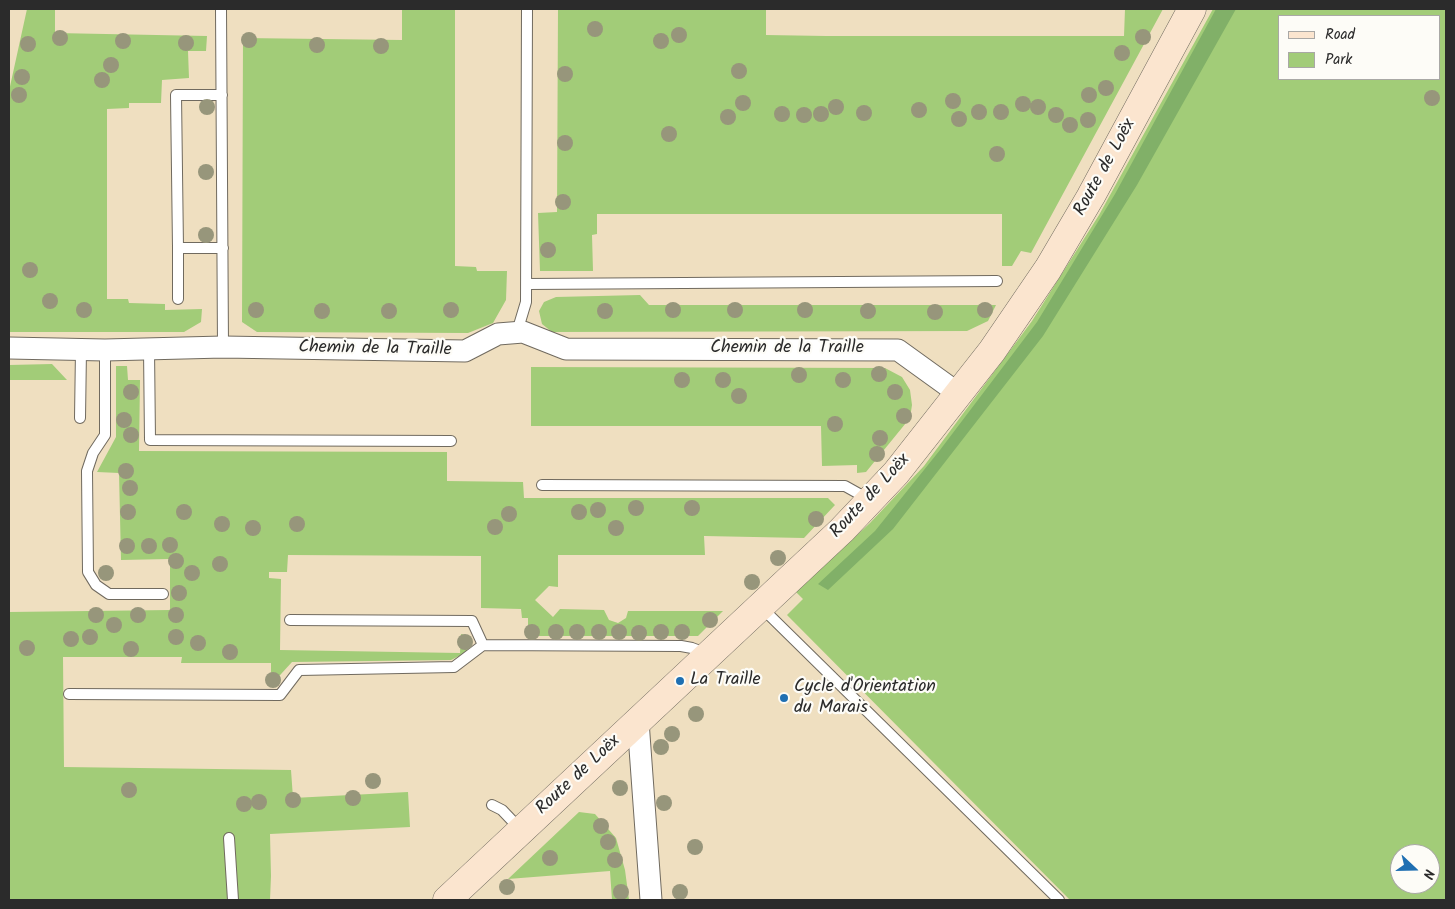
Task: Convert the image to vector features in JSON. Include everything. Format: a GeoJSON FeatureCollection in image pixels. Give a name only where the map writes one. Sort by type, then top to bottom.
{"type":"FeatureCollection","features":[{"type":"Feature","properties":{"kind":"street","name":"Route de Loëx"},"geometry":{"type":"LineString","coordinates":[[447,900],[842,530],[896,473],[1007,330],[1059,250],[1091,196],[1192,9]]}},
{"type":"Feature","properties":{"kind":"street","name":"Chemin de la Traille"},"geometry":{"type":"LineString","coordinates":[[9,348],[105,350],[223,347],[465,351],[498,334],[522,332],[566,349],[898,350],[959,394]]}},
{"type":"Feature","properties":{"kind":"street"},"geometry":{"type":"LineString","coordinates":[[638,720],[651,900]]}},
{"type":"Feature","properties":{"kind":"lane"},"geometry":{"type":"LineString","coordinates":[[221,9],[223,347]]}},
{"type":"Feature","properties":{"kind":"lane"},"geometry":{"type":"LineString","coordinates":[[517,332],[526,302],[527,284],[527,9]]}},
{"type":"Feature","properties":{"kind":"lane"},"geometry":{"type":"LineString","coordinates":[[178,299],[176,95],[222,95]]}},
{"type":"Feature","properties":{"kind":"lane"},"geometry":{"type":"LineString","coordinates":[[178,248],[223,248]]}},
{"type":"Feature","properties":{"kind":"lane"},"geometry":{"type":"LineString","coordinates":[[527,284],[997,281]]}},
{"type":"Feature","properties":{"kind":"lane"},"geometry":{"type":"LineString","coordinates":[[149,349],[150,440],[451,441]]}},
{"type":"Feature","properties":{"kind":"lane"},"geometry":{"type":"LineString","coordinates":[[80,350],[80,418]]}},
{"type":"Feature","properties":{"kind":"lane"},"geometry":{"type":"LineString","coordinates":[[105,350],[105,435],[93,453],[87,471],[88,572],[96,586],[109,594],[163,594]]}},
{"type":"Feature","properties":{"kind":"lane"},"geometry":{"type":"LineString","coordinates":[[542,485],[845,486],[871,500]]}},
{"type":"Feature","properties":{"kind":"lane"},"geometry":{"type":"LineString","coordinates":[[760,606],[1059,900]]}},
{"type":"Feature","properties":{"kind":"lane"},"geometry":{"type":"LineString","coordinates":[[290,620],[472,621],[483,645]]}},
{"type":"Feature","properties":{"kind":"lane"},"geometry":{"type":"LineString","coordinates":[[69,694],[280,695],[299,670],[454,667],[483,645],[681,646],[708,654]]}},
{"type":"Feature","properties":{"kind":"lane"},"geometry":{"type":"LineString","coordinates":[[492,805],[502,810],[521,830]]}},
{"type":"Feature","properties":{"kind":"lane"},"geometry":{"type":"LineString","coordinates":[[229,838],[233,900]]}},
{"type":"Feature","properties":{"kind":"green space"},"geometry":{"type":"Polygon","coordinates":[[[27,9],[55,9],[55,33],[207,36],[206,51],[188,51],[189,78],[162,80],[161,103],[129,103],[129,108],[107,109],[107,299],[128,299],[129,303],[165,304],[165,310],[202,309],[201,322],[184,332],[9,332],[9,91],[27,9]]]}},
{"type":"Feature","properties":{"kind":"green space"},"geometry":{"type":"Polygon","coordinates":[[[402,9],[476,9],[455,10],[455,266],[476,267],[477,271],[507,271],[506,300],[493,323],[468,333],[257,332],[242,322],[243,38],[402,40],[402,9]]]}},
{"type":"Feature","properties":{"kind":"green space"},"geometry":{"type":"Polygon","coordinates":[[[558,9],[766,9],[766,35],[1124,36],[1125,9],[1163,9],[1031,253],[1021,251],[1012,266],[1002,266],[1002,214],[597,214],[597,234],[592,235],[593,271],[540,271],[538,213],[557,212],[558,9]]]}},
{"type":"Feature","properties":{"kind":"green space"},"geometry":{"type":"Polygon","coordinates":[[[1213,9],[1446,9],[1446,900],[1070,900],[787,615],[803,599],[796,592],[870,523],[924,466],[1032,321],[1099,215],[1213,9]]]}},
{"type":"Feature","properties":{"kind":"green space"},"geometry":{"type":"Polygon","coordinates":[[[1216,9],[1236,9],[1137,185],[1043,336],[893,529],[828,590],[818,584],[875,531],[940,450],[1037,322],[1115,194],[1216,9]]]}},
{"type":"Feature","properties":{"kind":"green space"},"geometry":{"type":"Polygon","coordinates":[[[640,295],[649,305],[996,305],[988,321],[967,331],[552,332],[542,324],[539,311],[544,302],[556,297],[640,295]]]}},
{"type":"Feature","properties":{"kind":"green space"},"geometry":{"type":"Polygon","coordinates":[[[52,364],[67,380],[9,380],[9,365],[52,364]]]}},
{"type":"Feature","properties":{"kind":"green space"},"geometry":{"type":"Polygon","coordinates":[[[116,366],[127,366],[128,380],[140,380],[139,451],[447,452],[447,481],[523,482],[524,498],[828,498],[835,505],[804,538],[704,536],[705,555],[558,555],[558,587],[549,586],[535,600],[553,617],[560,609],[604,610],[609,620],[618,623],[626,618],[628,611],[723,611],[698,636],[528,636],[528,618],[522,618],[521,609],[481,608],[481,556],[288,555],[287,572],[269,572],[269,578],[281,579],[280,650],[460,653],[461,634],[470,636],[472,642],[465,653],[451,660],[292,662],[271,685],[271,663],[181,663],[182,657],[63,657],[64,767],[291,770],[293,798],[408,792],[410,827],[270,834],[270,900],[9,900],[9,612],[170,610],[170,559],[121,560],[119,473],[97,472],[116,437],[116,366]]]}},
{"type":"Feature","properties":{"kind":"green space"},"geometry":{"type":"Polygon","coordinates":[[[531,367],[885,368],[902,377],[910,390],[912,405],[910,418],[866,472],[857,473],[857,465],[822,466],[821,426],[531,426],[531,367]]]}},
{"type":"Feature","properties":{"kind":"green space"},"geometry":{"type":"Polygon","coordinates":[[[579,812],[595,814],[616,838],[625,870],[629,900],[612,900],[610,871],[508,879],[579,812]]]}},
{"type":"Feature","properties":{"kind":"place","name":"La Traille"},"geometry":{"type":"Point","coordinates":[680,681]}},
{"type":"Feature","properties":{"kind":"place","name":"Cycle d'Orientation du Marais"},"geometry":{"type":"Point","coordinates":[784,698]}}]}
